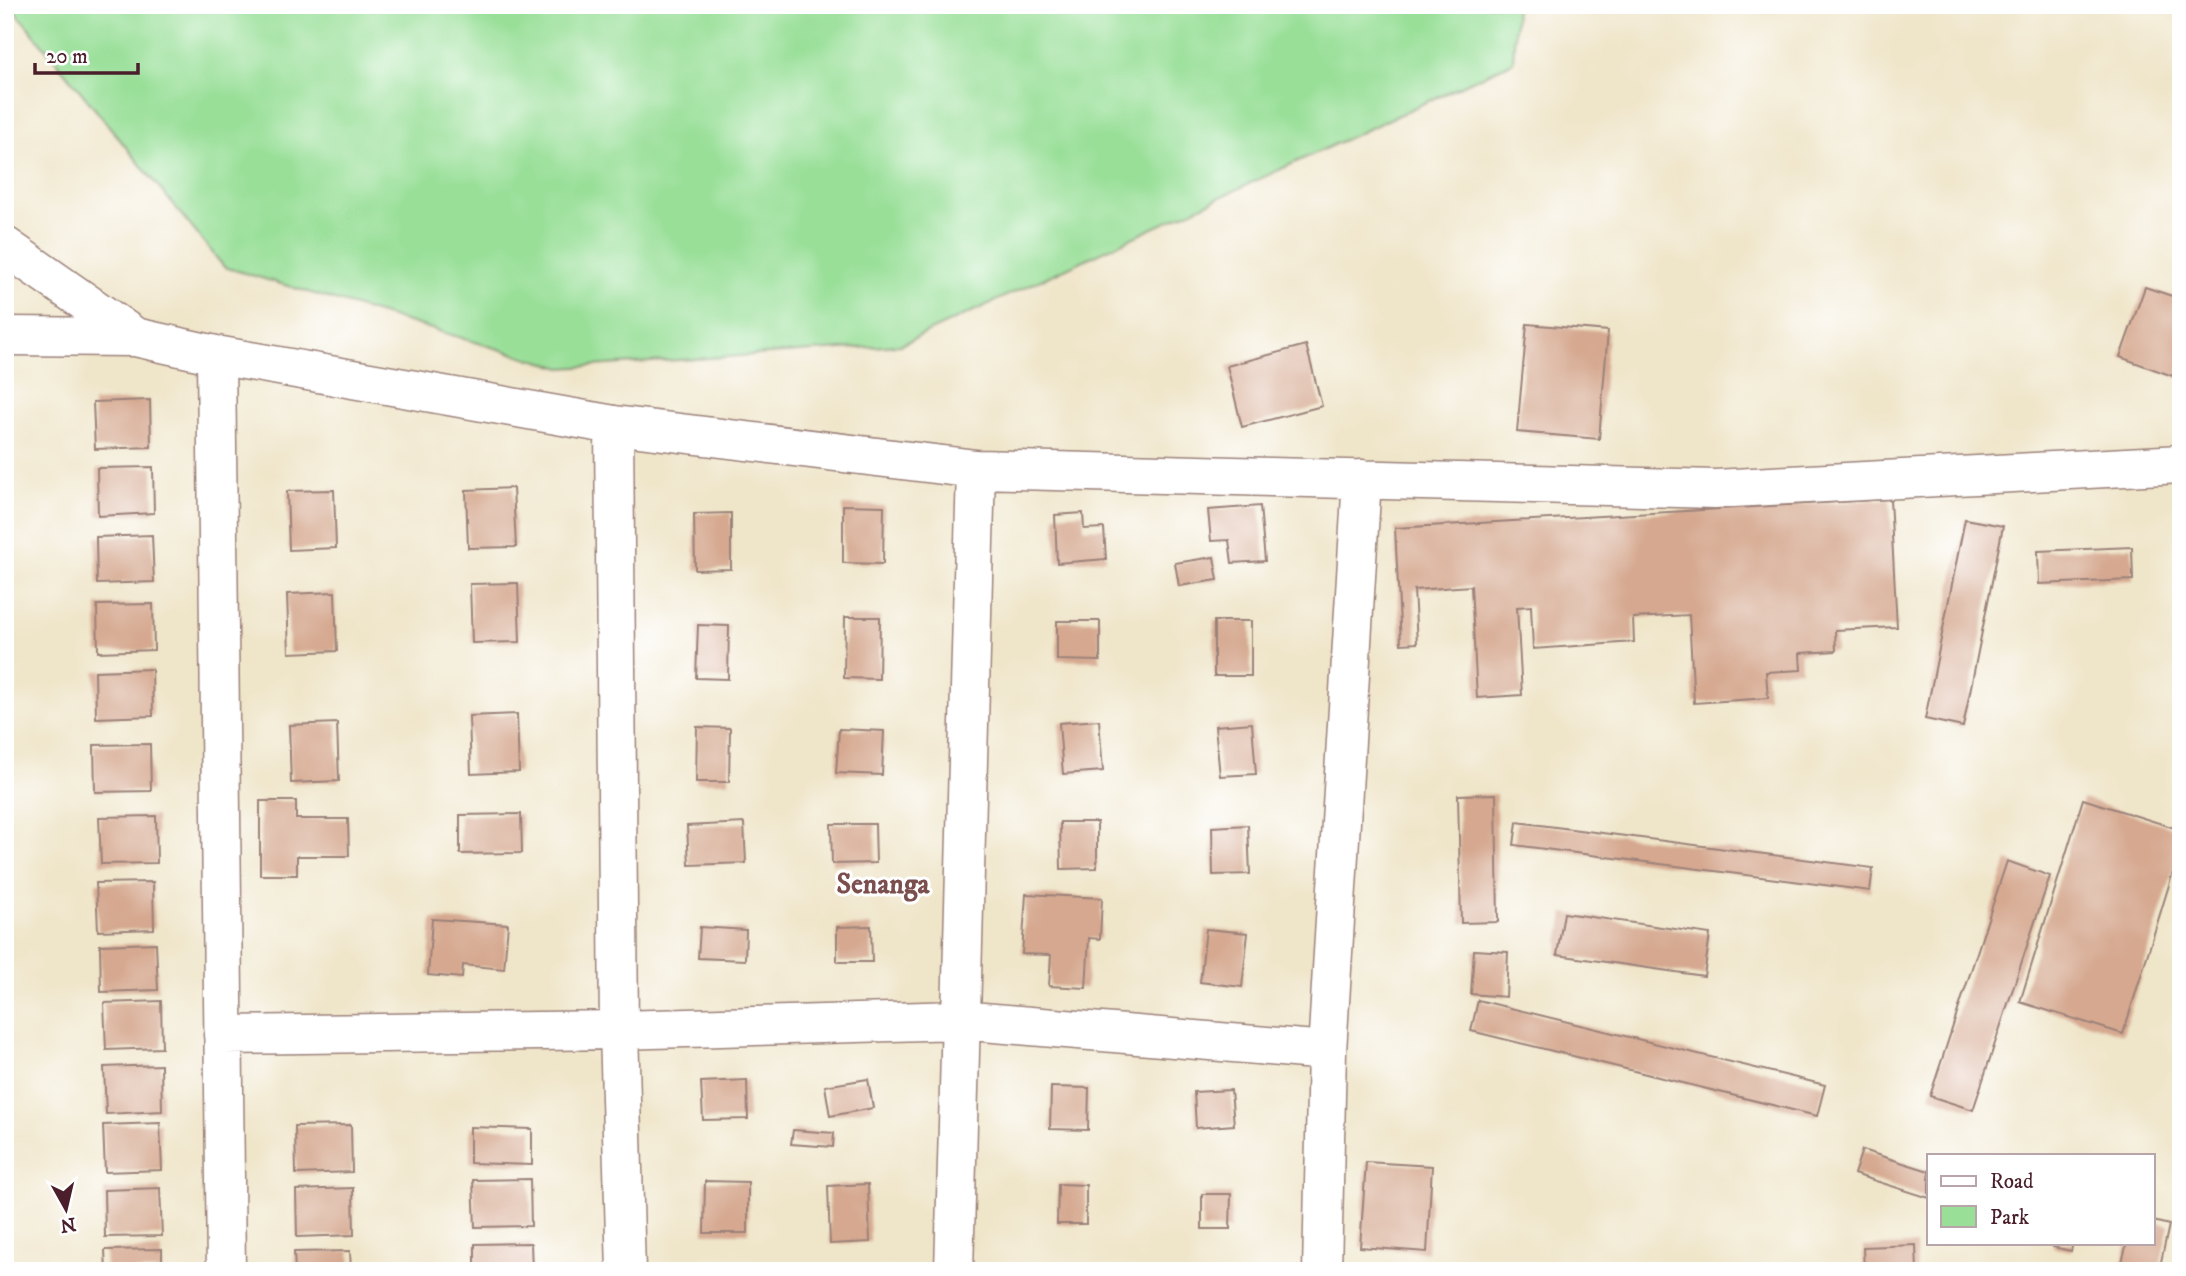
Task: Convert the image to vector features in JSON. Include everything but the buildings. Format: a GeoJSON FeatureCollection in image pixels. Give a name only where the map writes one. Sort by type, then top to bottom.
{"type":"FeatureCollection","features":[{"type":"Feature","properties":{"kind":"street"},"geometry":{"type":"LineString","coordinates":[[5,246],[135,337]]}},
{"type":"Feature","properties":{"kind":"street"},"geometry":{"type":"LineString","coordinates":[[5,336],[135,337],[216,355],[614,425],[976,469],[1716,489],[2181,464]]}},
{"type":"Feature","properties":{"kind":"street"},"geometry":{"type":"LineString","coordinates":[[216,355],[226,1271]]}},
{"type":"Feature","properties":{"kind":"street"},"geometry":{"type":"LineString","coordinates":[[614,425],[619,1031],[626,1271]]}},
{"type":"Feature","properties":{"kind":"street"},"geometry":{"type":"LineString","coordinates":[[954,1271],[976,469]]}},
{"type":"Feature","properties":{"kind":"street"},"geometry":{"type":"LineString","coordinates":[[1322,1271],[1327,1051],[1362,479]]}},
{"type":"Feature","properties":{"kind":"street"},"geometry":{"type":"LineString","coordinates":[[223,1035],[619,1031],[959,1020],[1327,1051]]}},
{"type":"Feature","properties":{"kind":"green space"},"geometry":{"type":"Polygon","coordinates":[[[10,5],[1516,5],[1513,62],[900,345],[562,368],[224,267],[10,5]]]}},
{"type":"Feature","properties":{"kind":"district","name":"Senanga"},"geometry":{"type":"Point","coordinates":[883,884]}}]}
